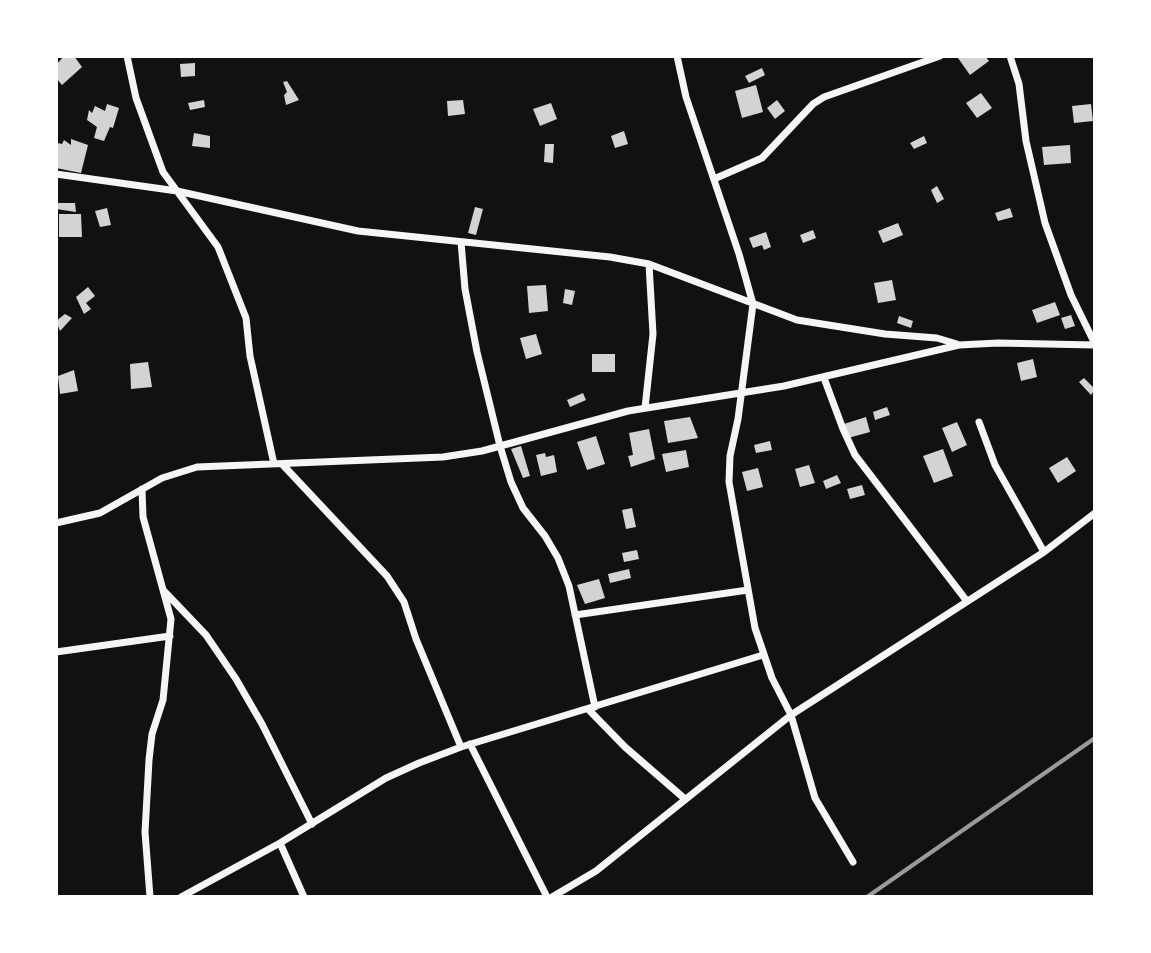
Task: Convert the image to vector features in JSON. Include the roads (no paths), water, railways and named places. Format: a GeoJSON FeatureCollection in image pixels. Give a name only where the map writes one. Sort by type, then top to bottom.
{"type":"FeatureCollection","features":[{"type":"Feature","properties":{"kind":"street"},"geometry":{"type":"LineString","coordinates":[[127,56],[136,98],[163,172],[218,247],[246,318],[250,356],[278,464],[387,576],[404,602],[416,639],[466,746],[550,897],[596,871],[791,715],[1044,552],[1095,513]]}},
{"type":"Feature","properties":{"kind":"street"},"geometry":{"type":"LineString","coordinates":[[677,56],[686,97],[753,304],[730,456],[729,482],[748,590],[763,655],[791,715],[815,798],[853,862]]}},
{"type":"Feature","properties":{"kind":"street"},"geometry":{"type":"LineString","coordinates":[[714,179],[762,158],[813,104],[824,97],[940,56]]}},
{"type":"Feature","properties":{"kind":"street"},"geometry":{"type":"LineString","coordinates":[[56,523],[100,513],[162,478],[197,467],[443,457],[500,446],[645,408],[824,378],[959,345],[1095,344],[1071,295],[1045,223],[1029,153],[1019,84],[1010,56]]}},
{"type":"Feature","properties":{"kind":"street"},"geometry":{"type":"LineString","coordinates":[[56,174],[177,191],[358,231],[610,257],[649,264],[797,320],[885,334],[937,338],[959,345]]}},
{"type":"Feature","properties":{"kind":"street"},"geometry":{"type":"LineString","coordinates":[[461,242],[474,340],[500,446],[523,508],[558,558],[569,586],[592,708],[625,747],[685,799]]}},
{"type":"Feature","properties":{"kind":"street"},"geometry":{"type":"LineString","coordinates":[[645,408],[653,334],[649,264]]}},
{"type":"Feature","properties":{"kind":"street"},"geometry":{"type":"LineString","coordinates":[[824,378],[855,455],[966,600]]}},
{"type":"Feature","properties":{"kind":"street"},"geometry":{"type":"LineString","coordinates":[[979,422],[995,465],[1044,552]]}},
{"type":"Feature","properties":{"kind":"street"},"geometry":{"type":"LineString","coordinates":[[142,489],[143,517],[171,619],[163,700],[152,734],[149,760],[145,832],[150,897]]}},
{"type":"Feature","properties":{"kind":"street"},"geometry":{"type":"LineString","coordinates":[[164,590],[206,635],[236,679],[312,824]]}},
{"type":"Feature","properties":{"kind":"street"},"geometry":{"type":"LineString","coordinates":[[575,615],[748,590]]}},
{"type":"Feature","properties":{"kind":"street"},"geometry":{"type":"LineString","coordinates":[[56,652],[170,636]]}},
{"type":"Feature","properties":{"kind":"street"},"geometry":{"type":"LineString","coordinates":[[181,897],[280,843],[386,778],[466,746],[763,655]]}},
{"type":"Feature","properties":{"kind":"street"},"geometry":{"type":"LineString","coordinates":[[280,843],[304,897]]}},
{"type":"Feature","properties":{"kind":"railway"},"geometry":{"type":"LineString","coordinates":[[867,897],[1095,738]]}}]}
